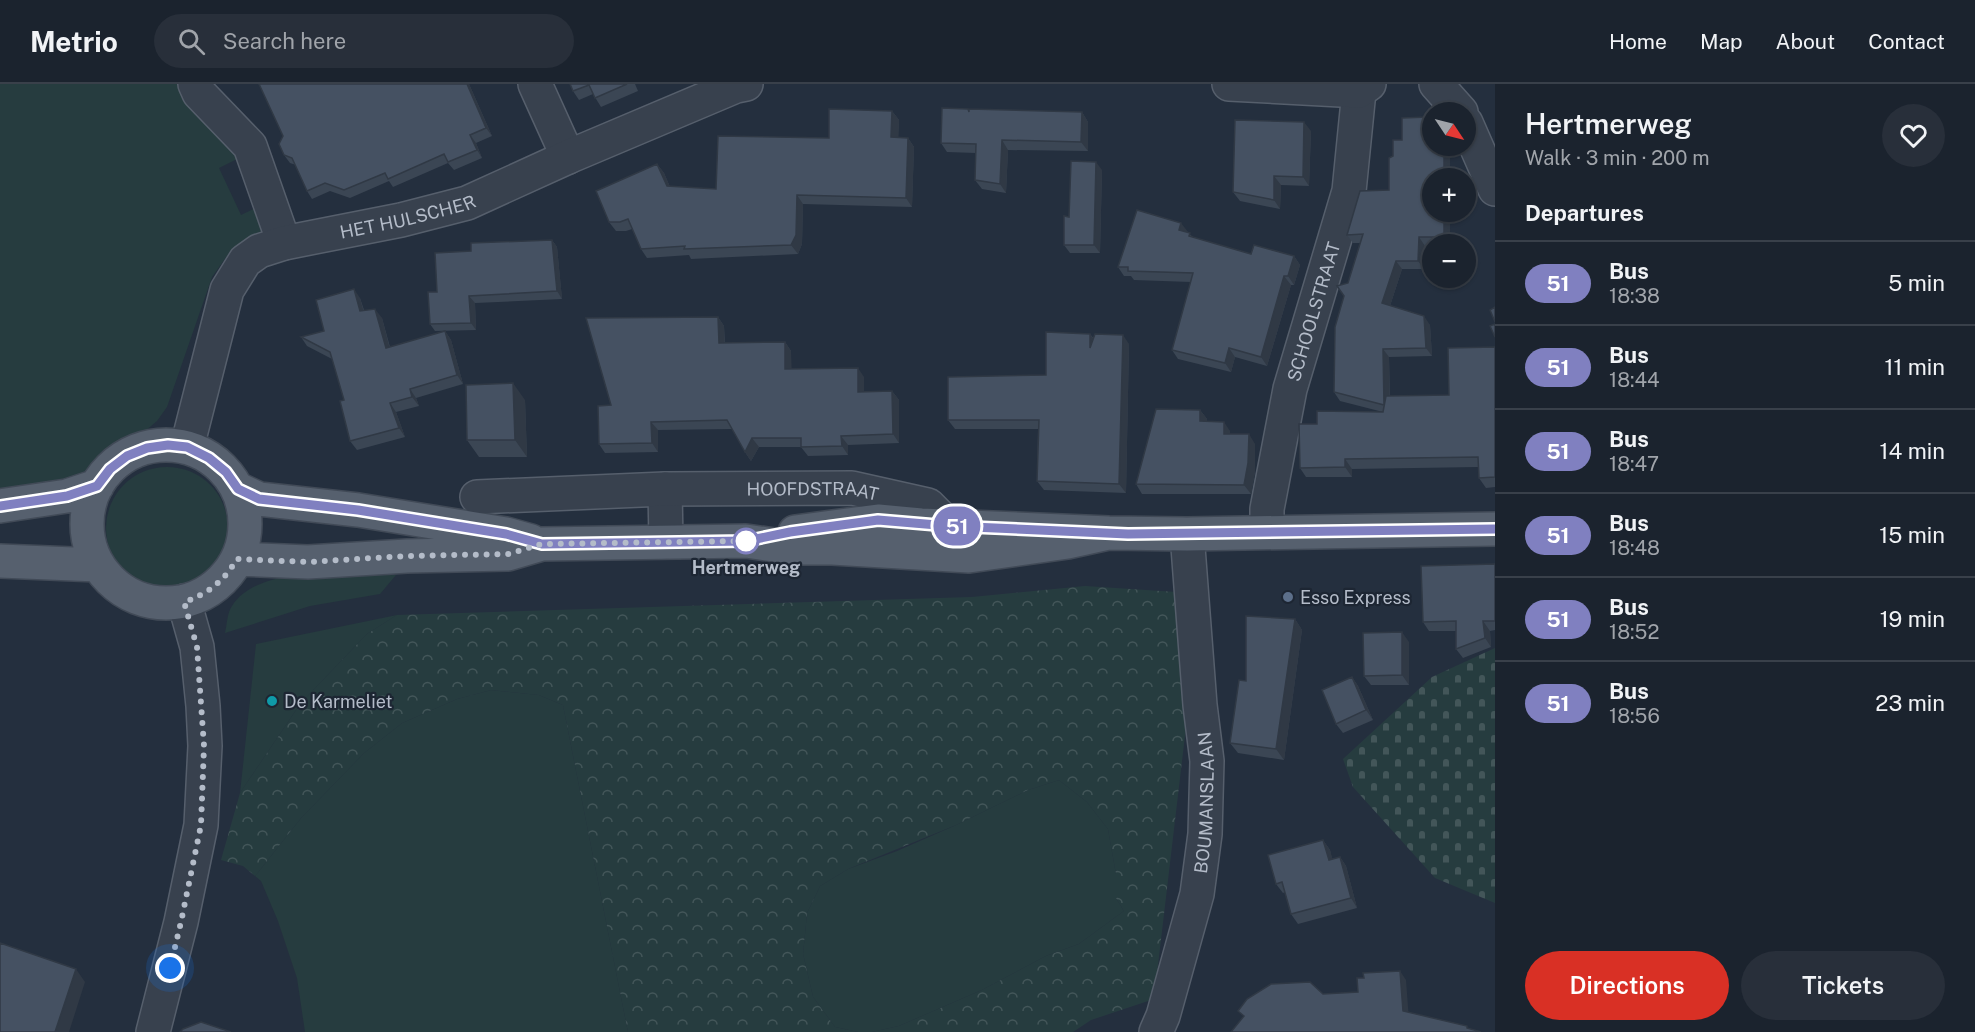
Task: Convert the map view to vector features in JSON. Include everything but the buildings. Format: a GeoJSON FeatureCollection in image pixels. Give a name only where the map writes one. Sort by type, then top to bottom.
{"type":"FeatureCollection","features":[{"type":"Feature","properties":{"kind":"main road"},"geometry":{"type":"LineString","coordinates":[[168,445],[187,447],[209,458],[226,472],[238,489],[244,507],[243,542],[237,559],[220,582],[203,594],[184,602],[164,603],[144,600],[126,592],[110,580],[98,565],[90,546],[87,525],[90,505],[97,486],[110,469],[127,456],[147,448],[168,445]]}},
{"type":"Feature","properties":{"kind":"main road"},"geometry":{"type":"LineString","coordinates":[[0,506],[67,496],[97,486]]}},
{"type":"Feature","properties":{"kind":"main road","name":"HOOFDSTRAAT"},"geometry":{"type":"LineString","coordinates":[[238,489],[259,499],[358,510],[506,534],[542,544]]}},
{"type":"Feature","properties":{"kind":"main road","name":"HOOFDSTRAAT"},"geometry":{"type":"LineString","coordinates":[[746,541],[790,532],[878,520],[949,526],[1109,533],[1187,534],[1495,529]]}},
{"type":"Feature","properties":{"kind":"main road","name":"HOOFDSTRAAT"},"geometry":{"type":"LineString","coordinates":[[237,559],[301,562],[407,556],[508,554],[542,544],[746,541],[795,548],[969,556],[1068,542],[1109,533]]}},
{"type":"Feature","properties":{"kind":"main road"},"geometry":{"type":"LineString","coordinates":[[0,561],[98,565]]}},
{"type":"Feature","properties":{"kind":"street"},"geometry":{"type":"LineString","coordinates":[[195,84],[199,93],[250,146],[284,243]]}},
{"type":"Feature","properties":{"kind":"street"},"geometry":{"type":"LineString","coordinates":[[535,84],[568,157]]}},
{"type":"Feature","properties":{"kind":"street","name":"HET HULSCHER"},"geometry":{"type":"LineString","coordinates":[[187,447],[227,290],[245,261],[259,251],[284,243],[401,220],[467,202],[568,157],[736,86],[746,84]]}},
{"type":"Feature","properties":{"kind":"street"},"geometry":{"type":"LineString","coordinates":[[1229,84],[1364,88]]}},
{"type":"Feature","properties":{"kind":"street"},"geometry":{"type":"LineString","coordinates":[[1436,84],[1452,102]]}},
{"type":"Feature","properties":{"kind":"street","name":"SCHOOLSTRAAT"},"geometry":{"type":"LineString","coordinates":[[1267,532],[1267,509],[1290,389],[1349,192],[1364,88]]}},
{"type":"Feature","properties":{"kind":"street"},"geometry":{"type":"LineString","coordinates":[[1476,136],[1488,151],[1495,189]]}},
{"type":"Feature","properties":{"kind":"street","name":"HOOFDSTRAAT"},"geometry":{"type":"LineString","coordinates":[[477,497],[665,489],[852,488],[928,504],[949,526]]}},
{"type":"Feature","properties":{"kind":"street"},"geometry":{"type":"LineString","coordinates":[[665,489],[666,542]]}},
{"type":"Feature","properties":{"kind":"street","name":"BOUMANSLAAN"},"geometry":{"type":"LineString","coordinates":[[1156,1032],[1163,1016],[1197,894],[1206,834],[1207,761],[1199,693],[1187,534]]}},
{"type":"Feature","properties":{"kind":"street"},"geometry":{"type":"LineString","coordinates":[[153,1032],[181,922],[201,825],[203,706],[197,647],[184,602]]}},
{"type":"Feature","properties":{"kind":"green space"},"geometry":{"type":"Polygon","coordinates":[[[0,84],[183,84],[241,157],[219,168],[241,215],[264,204],[266,223],[261,231],[232,249],[212,277],[167,407],[157,421],[144,432],[116,445],[74,480],[0,495],[0,84]]]}},
{"type":"Feature","properties":{"kind":"green space"},"geometry":{"type":"Polygon","coordinates":[[[167,467],[190,472],[210,485],[223,505],[228,528],[223,551],[210,571],[190,584],[167,589],[144,584],[124,571],[111,551],[106,528],[111,505],[124,485],[144,472],[167,467]]]}},
{"type":"Feature","properties":{"kind":"green space"},"geometry":{"type":"Polygon","coordinates":[[[307,572],[396,575],[380,594],[310,606],[225,633],[230,609],[247,591],[266,582],[307,572]]]}},
{"type":"Feature","properties":{"kind":"green space"},"geometry":{"type":"Polygon","coordinates":[[[1085,586],[1176,592],[1192,676],[1154,999],[1091,1020],[1073,1032],[872,1032],[899,1026],[982,990],[1046,956],[1079,944],[1124,911],[1116,898],[1116,874],[1108,829],[1087,802],[1059,780],[1028,790],[956,825],[848,869],[820,886],[807,913],[803,954],[813,997],[835,1027],[858,1032],[628,1032],[563,705],[539,695],[491,690],[457,699],[402,723],[364,753],[301,818],[255,876],[243,866],[221,860],[240,793],[301,703],[367,634],[397,615],[972,597],[1085,586]]]}},
{"type":"Feature","properties":{"kind":"green space"},"geometry":{"type":"Polygon","coordinates":[[[397,615],[367,634],[301,703],[240,793],[256,644],[397,615]]]}},
{"type":"Feature","properties":{"kind":"green space"},"geometry":{"type":"Polygon","coordinates":[[[1495,648],[1495,903],[1435,878],[1353,787],[1343,759],[1432,677],[1495,648]]]}},
{"type":"Feature","properties":{"kind":"green space"},"geometry":{"type":"Polygon","coordinates":[[[491,690],[539,695],[563,705],[628,1032],[305,1032],[297,978],[278,921],[261,881],[255,876],[301,818],[364,753],[402,723],[457,699],[491,690]]]}},
{"type":"Feature","properties":{"kind":"green space"},"geometry":{"type":"Polygon","coordinates":[[[1059,780],[1087,802],[1108,829],[1116,874],[1116,898],[1124,911],[1079,944],[1046,956],[982,990],[899,1026],[872,1032],[858,1032],[835,1027],[813,997],[803,954],[807,913],[820,886],[848,869],[897,851],[1028,790],[1059,780]]]}},
{"type":"Feature","properties":{"kind":"bus line","name":"51"},"geometry":{"type":"LineString","coordinates":[[0,506],[67,496],[97,486],[110,469],[127,456],[147,448],[168,445],[187,447],[209,458],[226,472],[238,489],[259,499],[358,510],[506,534],[542,544],[746,541],[790,532],[878,520],[921,525],[1128,534],[1495,529]]}},
{"type":"Feature","properties":{"kind":"place","name":"Hertmerweg"},"geometry":{"type":"Point","coordinates":[746,541]}},
{"type":"Feature","properties":{"kind":"place","name":"Esso Express"},"geometry":{"type":"Point","coordinates":[1288,597]}},
{"type":"Feature","properties":{"kind":"place","name":"De Karmeliet"},"geometry":{"type":"Point","coordinates":[272,701]}},
{"type":"Feature","properties":{"kind":"route"},"geometry":{"type":"LineString","coordinates":[[170,968],[201,825],[203,706],[197,647],[184,602],[209,591],[230,571],[237,559],[308,562],[407,556],[508,554],[542,544],[746,541]]}}]}
